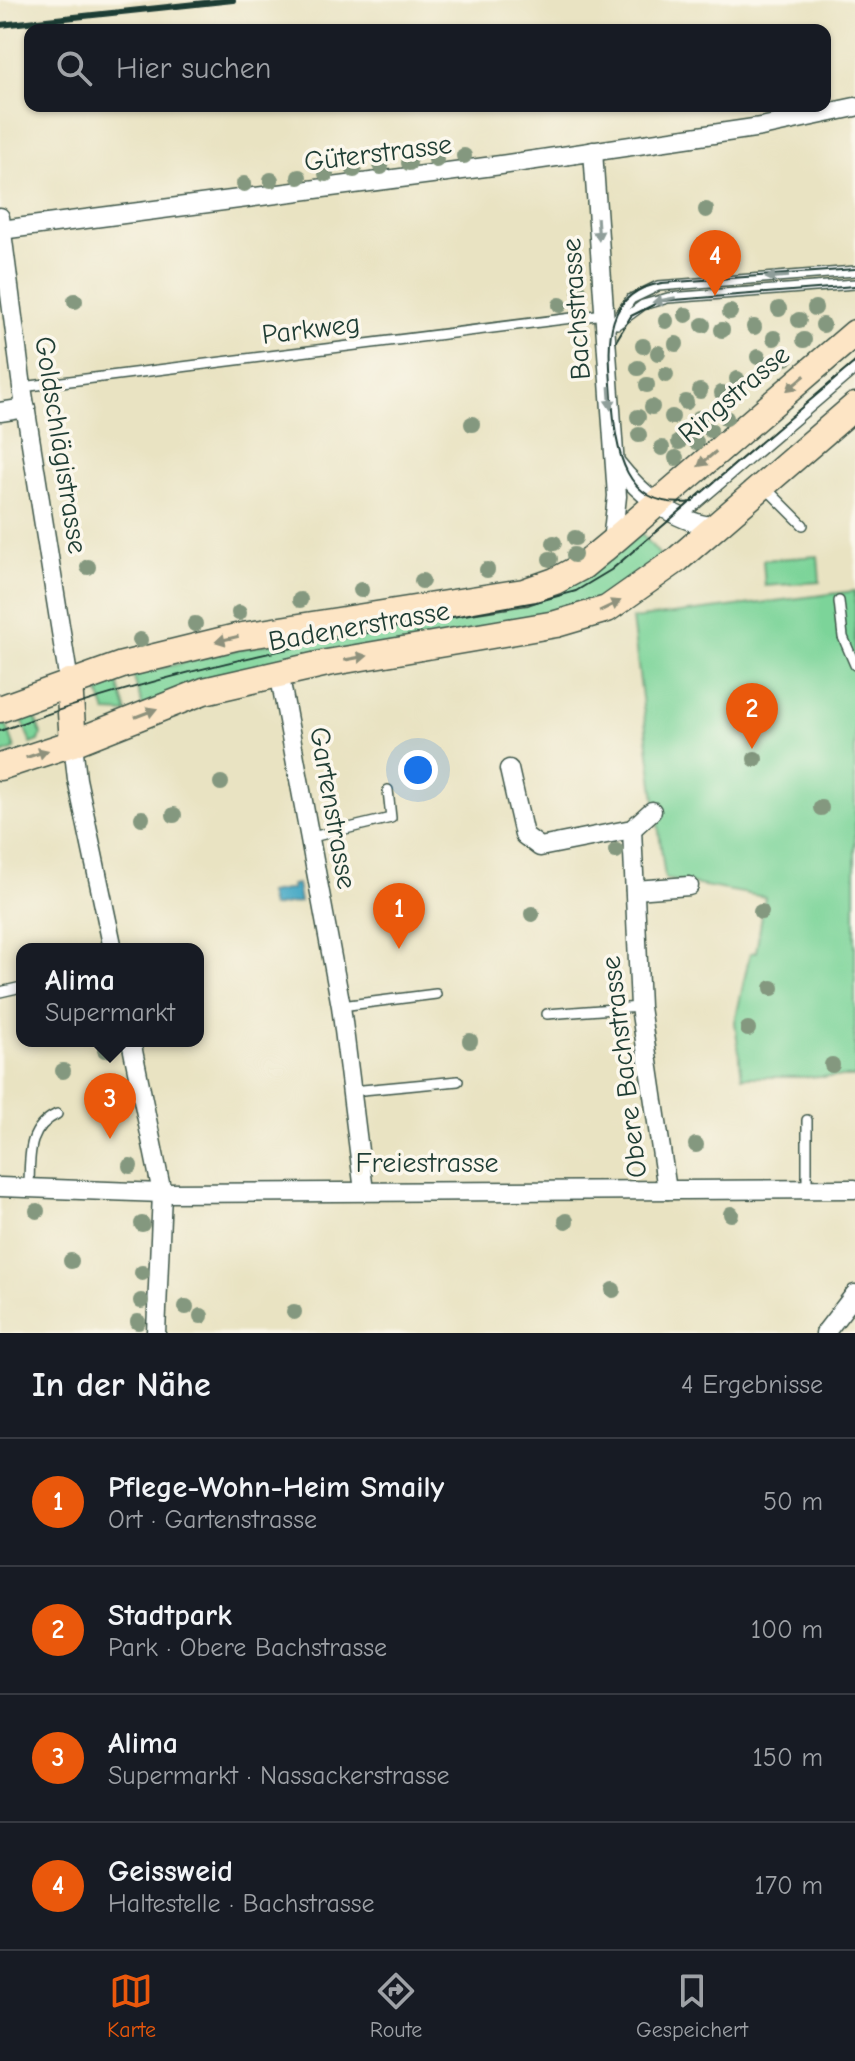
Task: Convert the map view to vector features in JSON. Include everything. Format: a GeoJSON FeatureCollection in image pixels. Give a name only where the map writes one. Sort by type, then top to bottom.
{"type":"FeatureCollection","features":[{"type":"Feature","properties":{"kind":"main road","name":"Ringstrasse"},"geometry":{"type":"LineString","coordinates":[[612,542],[855,333]]}},
{"type":"Feature","properties":{"kind":"main road"},"geometry":{"type":"LineString","coordinates":[[714,527],[855,406]]}},
{"type":"Feature","properties":{"kind":"main road","name":"Badenerstrasse"},"geometry":{"type":"LineString","coordinates":[[0,767],[73,743],[204,691],[279,672],[583,617],[624,599],[714,527]]}},
{"type":"Feature","properties":{"kind":"main road","name":"Badenerstrasse"},"geometry":{"type":"LineString","coordinates":[[0,709],[131,662],[236,637],[524,592],[555,581],[612,542]]}},
{"type":"Feature","properties":{"kind":"main road"},"geometry":{"type":"LineString","coordinates":[[69,682],[73,743]]}},
{"type":"Feature","properties":{"kind":"street","name":"Güterstrasse"},"geometry":{"type":"LineString","coordinates":[[1,224],[593,151],[761,127],[855,107]]}},
{"type":"Feature","properties":{"kind":"street","name":"Bachstrasse"},"geometry":{"type":"LineString","coordinates":[[593,151],[615,462],[617,504],[612,542]]}},
{"type":"Feature","properties":{"kind":"street","name":"Goldschlägistrasse"},"geometry":{"type":"LineString","coordinates":[[1,224],[22,387],[69,682]]}},
{"type":"Feature","properties":{"kind":"street"},"geometry":{"type":"LineString","coordinates":[[0,412],[26,408]]}},
{"type":"Feature","properties":{"kind":"street"},"geometry":{"type":"LineString","coordinates":[[615,462],[639,492],[655,503],[681,518],[714,527]]}},
{"type":"Feature","properties":{"kind":"street","name":"Gartenstrasse"},"geometry":{"type":"LineString","coordinates":[[279,672],[341,1006],[364,1191]]}},
{"type":"Feature","properties":{"kind":"street"},"geometry":{"type":"LineString","coordinates":[[73,743],[77,779],[112,943]]}},
{"type":"Feature","properties":{"kind":"street"},"geometry":{"type":"LineString","coordinates":[[509,769],[524,835],[540,847],[632,829],[652,811]]}},
{"type":"Feature","properties":{"kind":"street","name":"Obere Bachstrasse"},"geometry":{"type":"LineString","coordinates":[[632,829],[640,1007],[667,1190]]}},
{"type":"Feature","properties":{"kind":"street"},"geometry":{"type":"LineString","coordinates":[[635,890],[689,886]]}},
{"type":"Feature","properties":{"kind":"street"},"geometry":{"type":"LineString","coordinates":[[132,1047],[162,1193],[156,1333]]}},
{"type":"Feature","properties":{"kind":"street","name":"Freiestrasse"},"geometry":{"type":"LineString","coordinates":[[0,1187],[162,1193],[855,1189]]}},
{"type":"Feature","properties":{"kind":"street"},"geometry":{"type":"LineString","coordinates":[[825,1333],[855,1294]]}},
{"type":"Feature","properties":{"kind":"lane"},"geometry":{"type":"LineString","coordinates":[[605,334],[631,299],[658,286],[855,271]]}},
{"type":"Feature","properties":{"kind":"lane"},"geometry":{"type":"LineString","coordinates":[[605,334],[635,309],[668,298],[855,284]]}},
{"type":"Feature","properties":{"kind":"lane","name":"Parkweg"},"geometry":{"type":"LineString","coordinates":[[22,387],[604,314]]}},
{"type":"Feature","properties":{"kind":"lane"},"geometry":{"type":"LineString","coordinates":[[681,518],[855,369]]}},
{"type":"Feature","properties":{"kind":"lane"},"geometry":{"type":"LineString","coordinates":[[763,485],[803,525]]}},
{"type":"Feature","properties":{"kind":"lane"},"geometry":{"type":"LineString","coordinates":[[839,601],[843,637],[855,665]]}},
{"type":"Feature","properties":{"kind":"lane"},"geometry":{"type":"LineString","coordinates":[[312,837],[391,818],[388,790]]}},
{"type":"Feature","properties":{"kind":"lane"},"geometry":{"type":"LineString","coordinates":[[341,1006],[436,994]]}},
{"type":"Feature","properties":{"kind":"lane"},"geometry":{"type":"LineString","coordinates":[[547,1014],[640,1007]]}},
{"type":"Feature","properties":{"kind":"lane"},"geometry":{"type":"LineString","coordinates":[[352,1091],[458,1081]]}},
{"type":"Feature","properties":{"kind":"lane"},"geometry":{"type":"LineString","coordinates":[[29,1188],[30,1143],[44,1120],[57,1114]]}},
{"type":"Feature","properties":{"kind":"lane"},"geometry":{"type":"LineString","coordinates":[[807,1120],[807,1189]]}},
{"type":"Feature","properties":{"kind":"green space"},"geometry":{"type":"Polygon","coordinates":[[[637,528],[664,560],[610,599],[143,707],[133,675],[239,649],[522,599],[637,528]]]}},
{"type":"Feature","properties":{"kind":"green space"},"geometry":{"type":"Polygon","coordinates":[[[818,556],[820,582],[765,586],[763,560],[818,556]]]}},
{"type":"Feature","properties":{"kind":"green space"},"geometry":{"type":"Polygon","coordinates":[[[855,591],[855,1077],[742,1077],[735,1022],[750,953],[756,952],[765,897],[665,879],[632,619],[855,591]]]}},
{"type":"Feature","properties":{"kind":"green space"},"geometry":{"type":"Polygon","coordinates":[[[117,680],[127,713],[106,712],[99,693],[100,686],[117,680]]]}},
{"type":"Feature","properties":{"kind":"green space"},"geometry":{"type":"Polygon","coordinates":[[[19,712],[34,714],[41,734],[39,741],[31,744],[19,712]]]}},
{"type":"Feature","properties":{"kind":"green space"},"geometry":{"type":"Polygon","coordinates":[[[3,715],[15,749],[0,755],[0,716],[3,715]]]}},
{"type":"Feature","properties":{"kind":"water"},"geometry":{"type":"Polygon","coordinates":[[[297,884],[300,902],[271,907],[268,893],[292,889],[291,885],[297,884]]]}},
{"type":"Feature","properties":{"kind":"tram line"},"geometry":{"type":"LineString","coordinates":[[693,502],[670,502],[651,497],[638,487],[621,456],[614,418],[610,343],[612,326],[627,298],[662,283],[855,269]]}},
{"type":"Feature","properties":{"kind":"tram line"},"geometry":{"type":"LineString","coordinates":[[616,341],[631,316],[661,301],[855,286]]}},
{"type":"Feature","properties":{"kind":"tram line"},"geometry":{"type":"LineString","coordinates":[[0,731],[65,708],[198,670],[332,640],[536,602],[576,591],[611,570],[855,362]]}},
{"type":"Feature","properties":{"kind":"railway"},"geometry":{"type":"LineString","coordinates":[[0,25],[233,0]]}},
{"type":"Feature","properties":{"kind":"place","name":"Geissweid"},"geometry":{"type":"Point","coordinates":[715,296]}},
{"type":"Feature","properties":{"kind":"place","name":"Stadtpark"},"geometry":{"type":"Point","coordinates":[752,749]}},
{"type":"Feature","properties":{"kind":"place","name":"Pflege-Wohn-Heim Smaily"},"geometry":{"type":"Point","coordinates":[399,949]}},
{"type":"Feature","properties":{"kind":"place","name":"Alima"},"geometry":{"type":"Point","coordinates":[110,1139]}}]}
